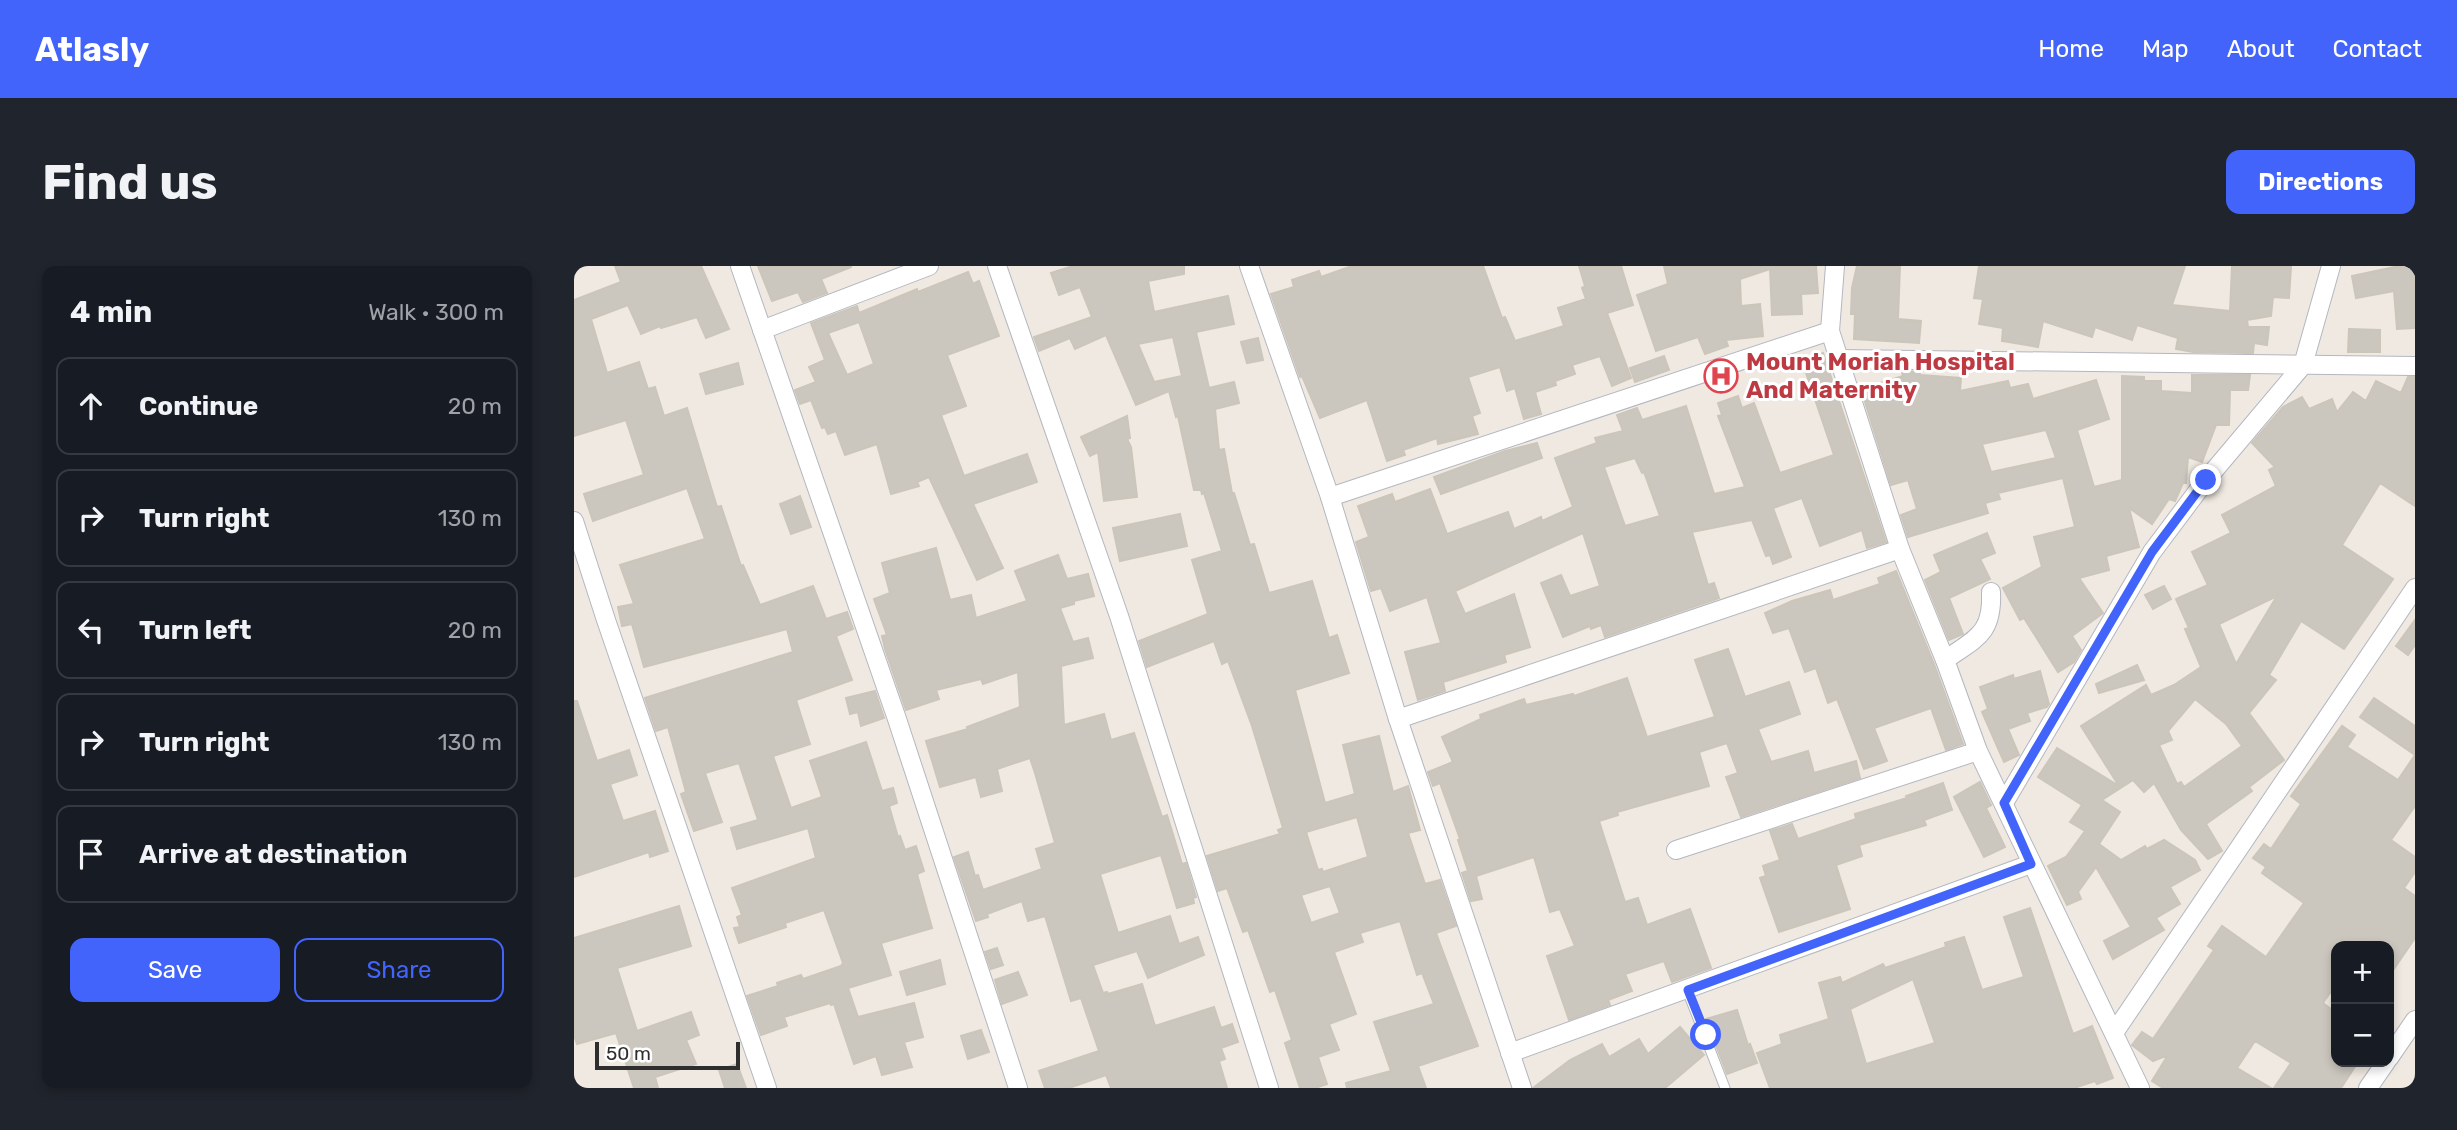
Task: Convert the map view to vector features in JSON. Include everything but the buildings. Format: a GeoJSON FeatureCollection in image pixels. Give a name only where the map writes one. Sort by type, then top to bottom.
{"type":"FeatureCollection","features":[{"type":"Feature","properties":{"kind":"street"},"geometry":{"type":"LineString","coordinates":[[740,266],[897,719],[1018,1088]]}},
{"type":"Feature","properties":{"kind":"street"},"geometry":{"type":"LineString","coordinates":[[762,330],[929,266]]}},
{"type":"Feature","properties":{"kind":"street"},"geometry":{"type":"LineString","coordinates":[[997,266],[1119,616],[1269,1088]]}},
{"type":"Feature","properties":{"kind":"street"},"geometry":{"type":"LineString","coordinates":[[1835,266],[1830,331],[1900,549],[1978,751],[2140,1088]]}},
{"type":"Feature","properties":{"kind":"street"},"geometry":{"type":"LineString","coordinates":[[2004,803],[2152,552],[2206,480],[2303,365],[2331,266]]}},
{"type":"Feature","properties":{"kind":"street"},"geometry":{"type":"LineString","coordinates":[[1252,267],[1330,497],[1398,719],[1522,1088]]}},
{"type":"Feature","properties":{"kind":"street"},"geometry":{"type":"LineString","coordinates":[[1330,497],[1830,331]]}},
{"type":"Feature","properties":{"kind":"street"},"geometry":{"type":"LineString","coordinates":[[1838,359],[2415,366]]}},
{"type":"Feature","properties":{"kind":"street"},"geometry":{"type":"LineString","coordinates":[[574,521],[766,1088]]}},
{"type":"Feature","properties":{"kind":"street"},"geometry":{"type":"LineString","coordinates":[[1398,719],[1900,549]]}},
{"type":"Feature","properties":{"kind":"street"},"geometry":{"type":"LineString","coordinates":[[2114,1033],[2415,588]]}},
{"type":"Feature","properties":{"kind":"street"},"geometry":{"type":"LineString","coordinates":[[1945,660],[1989,624],[1991,592]]}},
{"type":"Feature","properties":{"kind":"street"},"geometry":{"type":"LineString","coordinates":[[1676,850],[1978,751]]}},
{"type":"Feature","properties":{"kind":"street"},"geometry":{"type":"LineString","coordinates":[[1510,1053],[2031,864]]}},
{"type":"Feature","properties":{"kind":"street"},"geometry":{"type":"LineString","coordinates":[[2394,1051],[2415,1020]]}},
{"type":"Feature","properties":{"kind":"street"},"geometry":{"type":"LineString","coordinates":[[2368,1088],[2383,1067]]}},
{"type":"Feature","properties":{"kind":"lane"},"geometry":{"type":"LineString","coordinates":[[1688,990],[1725,1088]]}},
{"type":"Feature","properties":{"kind":"place","name":"Mount Moriah Hospital And Maternity"},"geometry":{"type":"Point","coordinates":[1721,376]}},
{"type":"Feature","properties":{"kind":"route"},"geometry":{"type":"LineString","coordinates":[[1706,1035],[1688,990],[2031,864],[2004,803],[2152,552],[2206,480]]}}]}
